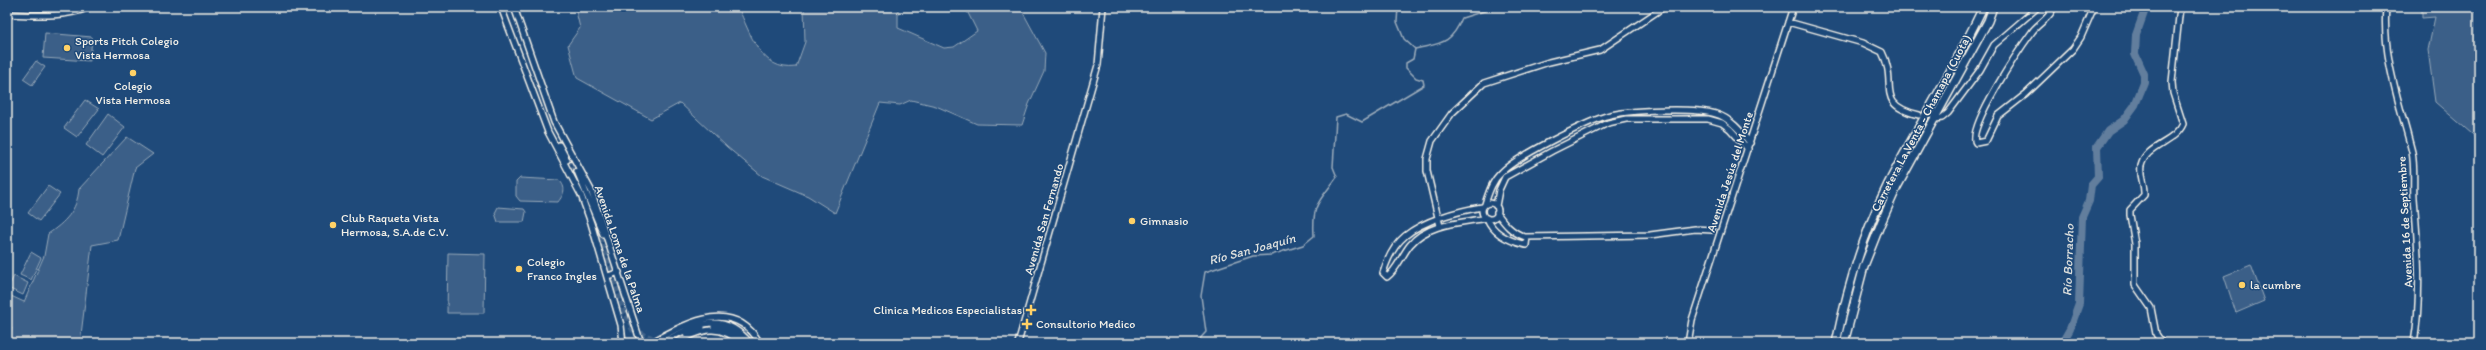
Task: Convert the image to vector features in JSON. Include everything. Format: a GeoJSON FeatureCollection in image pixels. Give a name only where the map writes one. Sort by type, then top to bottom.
{"type":"FeatureCollection","features":[{"type":"Feature","properties":{"kind":"highway","name":"Carretera La Venta - Chamapa (Cuota)"},"geometry":{"type":"LineString","coordinates":[[1836,343],[1844,304],[1872,220],[1888,185],[1982,7]]}},
{"type":"Feature","properties":{"kind":"highway","name":"Carretera La Venta - Chamapa (Cuota)"},"geometry":{"type":"LineString","coordinates":[[1844,343],[1864,266],[1880,223],[1897,187],[1988,21],[1993,7]]}},
{"type":"Feature","properties":{"kind":"main road"},"geometry":{"type":"LineString","coordinates":[[7,14],[55,16],[77,12],[90,7]]}},
{"type":"Feature","properties":{"kind":"main road","name":"Avenida Loma de la Palma"},"geometry":{"type":"LineString","coordinates":[[501,7],[548,132],[581,195],[608,276],[621,325],[623,343]]}},
{"type":"Feature","properties":{"kind":"main road","name":"Avenida Loma de la Palma"},"geometry":{"type":"LineString","coordinates":[[514,7],[554,122],[591,190],[641,343]]}},
{"type":"Feature","properties":{"kind":"main road","name":"Avenida San Fernando"},"geometry":{"type":"LineString","coordinates":[[1018,343],[1098,65],[1103,7]]}},
{"type":"Feature","properties":{"kind":"main road"},"geometry":{"type":"LineString","coordinates":[[1440,226],[1427,171],[1427,159],[1432,141],[1452,113],[1484,83],[1549,62],[1600,50],[1664,7]]}},
{"type":"Feature","properties":{"kind":"main road","name":"Avenida Jesús del Monte"},"geometry":{"type":"LineString","coordinates":[[1688,343],[1692,320],[1793,7]]}},
{"type":"Feature","properties":{"kind":"main road"},"geometry":{"type":"LineString","coordinates":[[1936,119],[1942,118],[1948,113],[1980,70],[1994,45],[2038,7]]}},
{"type":"Feature","properties":{"kind":"main road"},"geometry":{"type":"LineString","coordinates":[[2053,7],[2052,13],[2031,33],[1996,88],[1974,133],[1973,138],[1976,143],[1986,141],[1998,116],[2026,94],[2072,49],[2081,37],[2094,7]]}},
{"type":"Feature","properties":{"kind":"main road"},"geometry":{"type":"LineString","coordinates":[[2162,343],[2156,334],[2152,308],[2136,285],[2135,244],[2130,210],[2144,195],[2141,173],[2145,158],[2162,142],[2174,135],[2183,124],[2173,93],[2172,82],[2180,7]]}},
{"type":"Feature","properties":{"kind":"main road","name":"Avenida 16 de Septiembre"},"geometry":{"type":"LineString","coordinates":[[2386,7],[2385,40],[2396,94],[2413,159],[2418,259],[2418,315],[2414,343]]}},
{"type":"Feature","properties":{"kind":"main road"},"geometry":{"type":"LineString","coordinates":[[1788,22],[1863,42],[1882,52],[1889,72],[1891,98],[1895,106],[1902,111],[1919,115]]}},
{"type":"Feature","properties":{"kind":"main road"},"geometry":{"type":"LineString","coordinates":[[533,94],[567,160]]}},
{"type":"Feature","properties":{"kind":"main road"},"geometry":{"type":"LineString","coordinates":[[1527,236],[1526,245],[1505,238],[1491,228],[1487,218],[1482,212],[1491,186],[1501,172],[1515,160],[1606,116],[1646,111],[1709,112],[1725,118],[1750,143]]}},
{"type":"Feature","properties":{"kind":"main road"},"geometry":{"type":"LineString","coordinates":[[1712,230],[1695,228],[1650,234],[1527,236],[1516,234],[1506,226],[1497,213],[1496,206],[1499,190],[1505,177],[1552,150],[1608,123],[1626,119],[1708,119],[1730,129],[1748,149]]}},
{"type":"Feature","properties":{"kind":"main road"},"geometry":{"type":"LineString","coordinates":[[574,160],[603,234]]}},
{"type":"Feature","properties":{"kind":"main road"},"geometry":{"type":"LineString","coordinates":[[1496,206],[1490,203],[1438,220],[1404,236],[1388,259],[1383,273],[1387,277],[1394,272],[1397,262],[1420,234],[1440,226],[1492,218],[1497,213]]}},
{"type":"Feature","properties":{"kind":"main road"},"geometry":{"type":"LineString","coordinates":[[608,276],[619,272]]}},
{"type":"Feature","properties":{"kind":"main road"},"geometry":{"type":"LineString","coordinates":[[663,339],[688,323],[705,318],[724,318],[740,323],[754,334],[760,343]]}},
{"type":"Feature","properties":{"kind":"main road"},"geometry":{"type":"LineString","coordinates":[[652,341],[663,339],[694,326],[714,322],[728,324],[742,334],[750,343]]}},
{"type":"Feature","properties":{"kind":"main road"},"geometry":{"type":"LineString","coordinates":[[673,341],[697,328],[716,326],[734,332],[745,343]]}},
{"type":"Feature","properties":{"kind":"main road"},"geometry":{"type":"LineString","coordinates":[[673,341],[705,330],[718,329],[728,332],[741,343]]}},
{"type":"Feature","properties":{"kind":"shaded area"},"geometry":{"type":"Polygon","coordinates":[[[575,7],[738,7],[752,39],[765,57],[784,67],[796,67],[805,42],[804,7],[898,7],[898,28],[944,48],[954,47],[977,31],[965,7],[1020,7],[1045,53],[1044,71],[1029,104],[1022,125],[977,124],[936,106],[911,100],[900,105],[880,103],[835,213],[808,196],[762,176],[727,147],[680,103],[651,119],[577,78],[568,45],[580,28],[575,7]]]}},
{"type":"Feature","properties":{"kind":"shaded area"},"geometry":{"type":"Polygon","coordinates":[[[2422,7],[2471,7],[2479,14],[2479,140],[2435,102],[2428,50],[2435,17],[2422,18],[2422,7]]]}},
{"type":"Feature","properties":{"kind":"shaded area","name":"Sports Pitch Colegio Vista Hermosa"},"geometry":{"type":"Polygon","coordinates":[[[45,33],[92,37],[90,61],[43,58],[45,33]]]}},
{"type":"Feature","properties":{"kind":"shaded area"},"geometry":{"type":"Polygon","coordinates":[[[36,61],[45,67],[32,85],[23,79],[36,61]]]}},
{"type":"Feature","properties":{"kind":"shaded area"},"geometry":{"type":"Polygon","coordinates":[[[85,100],[99,109],[77,137],[64,128],[85,100]]]}},
{"type":"Feature","properties":{"kind":"shaded area"},"geometry":{"type":"Polygon","coordinates":[[[108,114],[125,127],[102,157],[86,145],[108,114]]]}},
{"type":"Feature","properties":{"kind":"shaded area"},"geometry":{"type":"Polygon","coordinates":[[[127,137],[153,154],[135,168],[118,240],[92,245],[80,343],[10,343],[7,340],[12,328],[7,325],[7,305],[11,296],[24,302],[44,256],[48,234],[60,225],[73,210],[78,197],[79,189],[127,137]]]}},
{"type":"Feature","properties":{"kind":"shaded area"},"geometry":{"type":"Polygon","coordinates":[[[520,178],[559,180],[564,188],[563,194],[558,202],[520,201],[516,196],[516,182],[520,178]]]}},
{"type":"Feature","properties":{"kind":"shaded area"},"geometry":{"type":"Polygon","coordinates":[[[48,186],[60,194],[39,221],[28,213],[48,186]]]}},
{"type":"Feature","properties":{"kind":"shaded area"},"geometry":{"type":"Polygon","coordinates":[[[498,207],[524,209],[526,212],[524,222],[498,222],[495,213],[498,207]]]}},
{"type":"Feature","properties":{"kind":"shaded area"},"geometry":{"type":"Polygon","coordinates":[[[31,252],[41,258],[31,280],[20,275],[31,252]]]}},
{"type":"Feature","properties":{"kind":"shaded area"},"geometry":{"type":"Polygon","coordinates":[[[448,253],[485,254],[484,313],[447,313],[448,253]]]}},
{"type":"Feature","properties":{"kind":"shaded area","name":"la cumbre"},"geometry":{"type":"Polygon","coordinates":[[[2251,265],[2264,301],[2236,313],[2224,276],[2251,265]]]}},
{"type":"Feature","properties":{"kind":"shaded area"},"geometry":{"type":"Polygon","coordinates":[[[14,276],[28,283],[23,295],[8,288],[14,276]]]}},
{"type":"Feature","properties":{"kind":"waterway","name":"Río San Joaquín"},"geometry":{"type":"LineString","coordinates":[[1196,343],[1206,332],[1201,296],[1205,272],[1253,256],[1271,255],[1303,245],[1314,236],[1314,216],[1316,209],[1321,198],[1337,177],[1333,167],[1336,117],[1346,114],[1362,122],[1424,85],[1423,80],[1416,78],[1406,68],[1406,63],[1413,59],[1415,49],[1404,39],[1397,22],[1398,7]]}},
{"type":"Feature","properties":{"kind":"waterway"},"geometry":{"type":"LineString","coordinates":[[1415,49],[1438,44],[1449,38],[1458,27],[1462,18],[1497,7]]}},
{"type":"Feature","properties":{"kind":"waterway"},"geometry":{"type":"LineString","coordinates":[[1554,7],[1559,7]]}},
{"type":"Feature","properties":{"kind":"waterway"},"geometry":{"type":"LineString","coordinates":[[1578,7],[1588,7]]}},
{"type":"Feature","properties":{"kind":"waterway","name":"Río Borracho"},"geometry":{"type":"LineString","coordinates":[[2062,343],[2070,329],[2079,304],[2082,217],[2089,201],[2091,185],[2098,177],[2097,147],[2108,131],[2124,120],[2135,105],[2144,83],[2144,74],[2135,54],[2136,35],[2146,7]]}},
{"type":"Feature","properties":{"kind":"tunnel"},"geometry":{"type":"LineString","coordinates":[[567,160],[590,208]]}},
{"type":"Feature","properties":{"kind":"tunnel"},"geometry":{"type":"LineString","coordinates":[[596,223],[625,313],[635,328],[643,334],[660,340]]}},
{"type":"Feature","properties":{"kind":"tunnel"},"geometry":{"type":"LineString","coordinates":[[631,327],[640,337],[653,339]]}},
{"type":"Feature","properties":{"kind":"place","name":"Sports Pitch Colegio Vista Hermosa"},"geometry":{"type":"Point","coordinates":[67,48]}},
{"type":"Feature","properties":{"kind":"place","name":"Colegio Vista Hermosa"},"geometry":{"type":"Point","coordinates":[133,73]}},
{"type":"Feature","properties":{"kind":"place","name":"Gimnasio"},"geometry":{"type":"Point","coordinates":[1132,221]}},
{"type":"Feature","properties":{"kind":"place","name":"Club Raqueta Vista Hermosa, S.A.de C.V."},"geometry":{"type":"Point","coordinates":[333,225]}},
{"type":"Feature","properties":{"kind":"place","name":"Colegio Franco Ingles"},"geometry":{"type":"Point","coordinates":[519,269]}},
{"type":"Feature","properties":{"kind":"place","name":"la cumbre"},"geometry":{"type":"Point","coordinates":[2242,285]}},
{"type":"Feature","properties":{"kind":"place","name":"Clinica Medicos Especialistas"},"geometry":{"type":"Point","coordinates":[1031,310]}},
{"type":"Feature","properties":{"kind":"place","name":"Consultorio Medico"},"geometry":{"type":"Point","coordinates":[1027,324]}}]}
